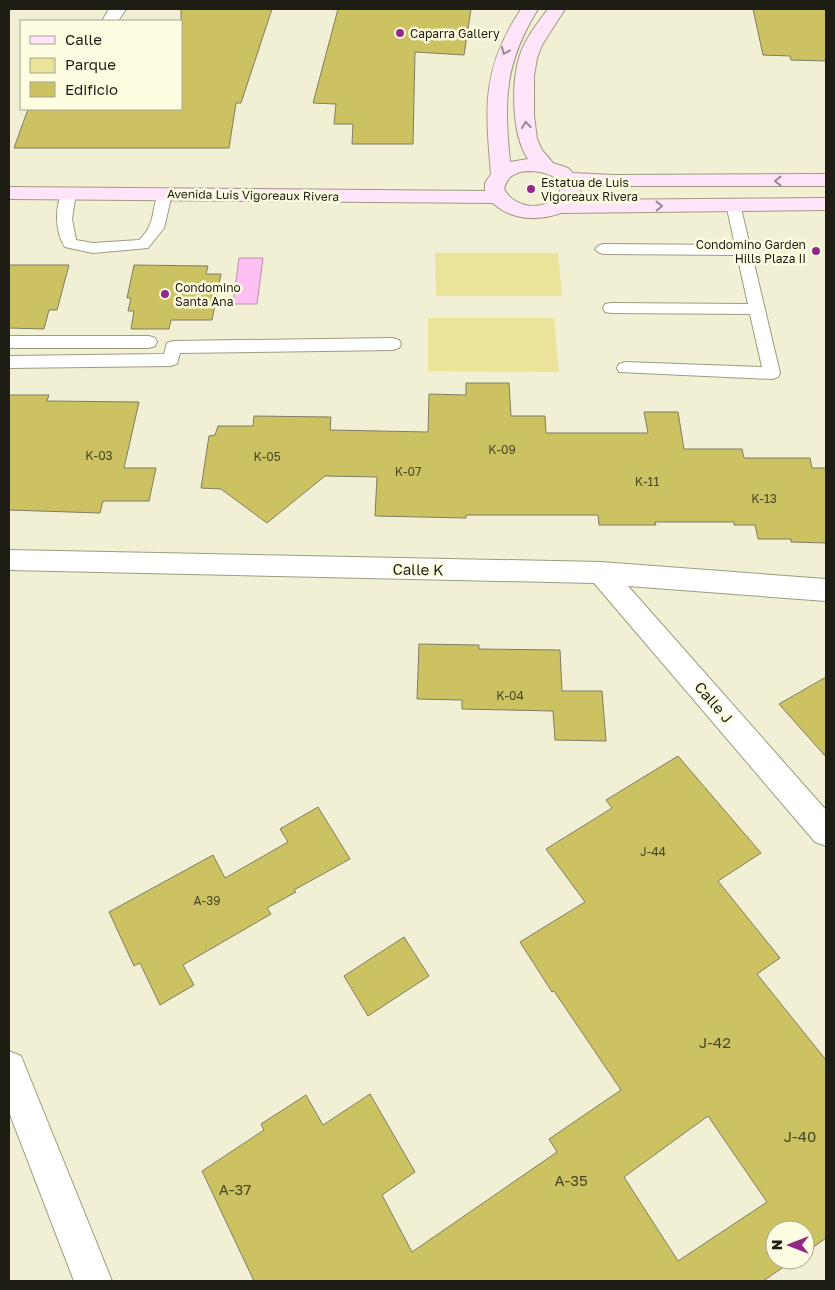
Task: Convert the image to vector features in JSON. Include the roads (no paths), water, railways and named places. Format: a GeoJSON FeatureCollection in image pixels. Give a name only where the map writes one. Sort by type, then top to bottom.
{"type":"FeatureCollection","features":[{"type":"Feature","properties":{"kind":"main road"},"geometry":{"type":"LineString","coordinates":[[501,174],[497,84],[504,53],[529,9]]}},
{"type":"Feature","properties":{"kind":"main road"},"geometry":{"type":"LineString","coordinates":[[546,167],[529,144],[525,112],[525,73],[532,48],[542,29],[557,9]]}},
{"type":"Feature","properties":{"kind":"main road"},"geometry":{"type":"LineString","coordinates":[[558,207],[566,202],[571,187],[568,179],[559,172],[546,167],[521,166],[501,174],[495,181],[494,189],[498,197],[511,207],[524,211],[538,212],[558,207],[826,204]]}},
{"type":"Feature","properties":{"kind":"main road"},"geometry":{"type":"LineString","coordinates":[[568,179],[614,182],[826,180]]}},
{"type":"Feature","properties":{"kind":"main road","name":"Avenida Luis Vigoreaux Rivera"},"geometry":{"type":"LineString","coordinates":[[9,192],[498,197]]}},
{"type":"Feature","properties":{"kind":"street"},"geometry":{"type":"LineString","coordinates":[[111,20],[117,9]]}},
{"type":"Feature","properties":{"kind":"street","name":"Calle K"},"geometry":{"type":"LineString","coordinates":[[9,560],[601,573],[826,590]]}},
{"type":"Feature","properties":{"kind":"street","name":"Calle J"},"geometry":{"type":"LineString","coordinates":[[601,573],[826,832]]}},
{"type":"Feature","properties":{"kind":"street"},"geometry":{"type":"LineString","coordinates":[[9,1068],[94,1281]]}},
{"type":"Feature","properties":{"kind":"lane"},"geometry":{"type":"LineString","coordinates":[[68,193],[63,222],[70,244],[93,248],[143,245],[156,231],[160,223],[165,194]]}},
{"type":"Feature","properties":{"kind":"lane"},"geometry":{"type":"LineString","coordinates":[[625,368],[772,373],[733,204]]}},
{"type":"Feature","properties":{"kind":"lane"},"geometry":{"type":"LineString","coordinates":[[603,249],[743,250]]}},
{"type":"Feature","properties":{"kind":"lane"},"geometry":{"type":"LineString","coordinates":[[610,308],[757,309]]}},
{"type":"Feature","properties":{"kind":"lane"},"geometry":{"type":"LineString","coordinates":[[9,342],[149,342]]}},
{"type":"Feature","properties":{"kind":"lane"},"geometry":{"type":"LineString","coordinates":[[9,362],[171,360],[173,347],[393,344]]}},
{"type":"Feature","properties":{"kind":"place","name":"Caparra Gallery"},"geometry":{"type":"Point","coordinates":[400,33]}},
{"type":"Feature","properties":{"kind":"place","name":"Estatua de Luis Vigoreaux Rivera"},"geometry":{"type":"Point","coordinates":[531,189]}},
{"type":"Feature","properties":{"kind":"place","name":"Condomino Garden Hills Plaza II"},"geometry":{"type":"Point","coordinates":[816,251]}},
{"type":"Feature","properties":{"kind":"place","name":"Condomino Santa Ana"},"geometry":{"type":"Point","coordinates":[165,294]}}]}
